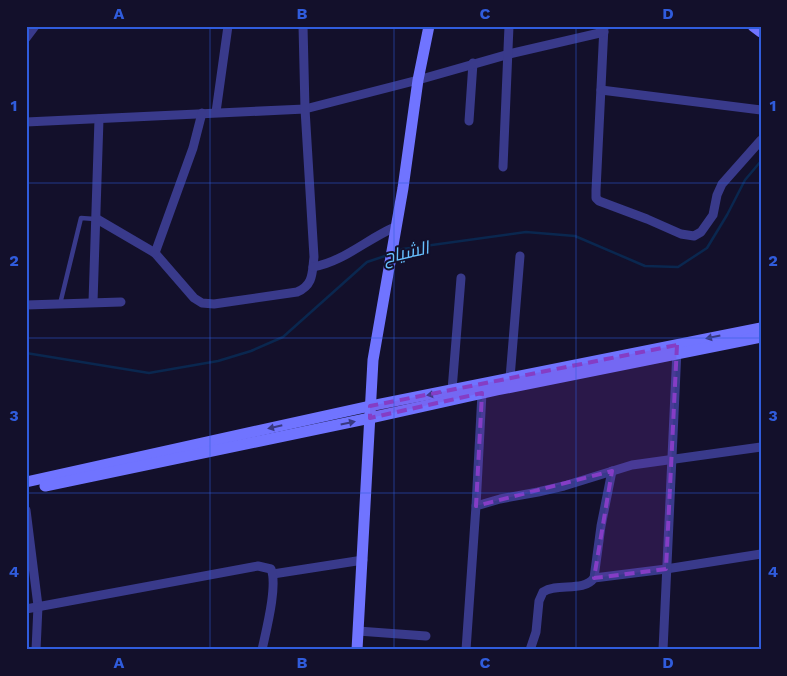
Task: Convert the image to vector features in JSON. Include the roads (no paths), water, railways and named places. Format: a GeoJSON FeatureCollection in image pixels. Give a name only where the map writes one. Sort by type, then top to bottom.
{"type":"FeatureCollection","features":[{"type":"Feature","properties":{"kind":"main road"},"geometry":{"type":"LineString","coordinates":[[357,650],[373,360],[410,146],[418,80],[429,26]]}},
{"type":"Feature","properties":{"kind":"main road"},"geometry":{"type":"LineString","coordinates":[[753,26],[761,32]]}},
{"type":"Feature","properties":{"kind":"main road"},"geometry":{"type":"LineString","coordinates":[[26,490],[370,418],[677,349],[761,328]]}},
{"type":"Feature","properties":{"kind":"main road"},"geometry":{"type":"LineString","coordinates":[[26,482],[370,406],[510,378],[677,349],[761,337]]}},
{"type":"Feature","properties":{"kind":"street"},"geometry":{"type":"LineString","coordinates":[[26,38],[35,26]]}},
{"type":"Feature","properties":{"kind":"street"},"geometry":{"type":"LineString","coordinates":[[216,112],[228,26]]}},
{"type":"Feature","properties":{"kind":"street"},"geometry":{"type":"LineString","coordinates":[[97,218],[155,253],[194,298],[202,303],[214,304],[297,292],[305,289],[309,284],[313,267],[313,230],[305,109],[303,26]]}},
{"type":"Feature","properties":{"kind":"street"},"geometry":{"type":"LineString","coordinates":[[503,168],[510,26]]}},
{"type":"Feature","properties":{"kind":"street"},"geometry":{"type":"LineString","coordinates":[[26,122],[305,109],[604,29],[596,198],[599,202],[647,219],[681,234],[694,236],[707,226],[715,211],[717,195],[722,184],[761,140]]}},
{"type":"Feature","properties":{"kind":"street"},"geometry":{"type":"LineString","coordinates":[[469,121],[473,63]]}},
{"type":"Feature","properties":{"kind":"street"},"geometry":{"type":"LineString","coordinates":[[601,90],[761,110]]}},
{"type":"Feature","properties":{"kind":"street"},"geometry":{"type":"LineString","coordinates":[[155,253],[191,155],[202,113]]}},
{"type":"Feature","properties":{"kind":"street"},"geometry":{"type":"LineString","coordinates":[[94,302],[99,118]]}},
{"type":"Feature","properties":{"kind":"street"},"geometry":{"type":"LineString","coordinates":[[313,267],[336,261],[395,227]]}},
{"type":"Feature","properties":{"kind":"street"},"geometry":{"type":"LineString","coordinates":[[510,378],[520,256]]}},
{"type":"Feature","properties":{"kind":"street"},"geometry":{"type":"LineString","coordinates":[[452,390],[461,278]]}},
{"type":"Feature","properties":{"kind":"street"},"geometry":{"type":"LineString","coordinates":[[26,305],[121,302]]}},
{"type":"Feature","properties":{"kind":"street"},"geometry":{"type":"LineString","coordinates":[[663,650],[677,349]]}},
{"type":"Feature","properties":{"kind":"street"},"geometry":{"type":"LineString","coordinates":[[466,650],[482,393]]}},
{"type":"Feature","properties":{"kind":"street"},"geometry":{"type":"LineString","coordinates":[[476,506],[500,499],[538,492],[632,465],[761,447]]}},
{"type":"Feature","properties":{"kind":"street"},"geometry":{"type":"LineString","coordinates":[[594,578],[601,526],[612,471]]}},
{"type":"Feature","properties":{"kind":"street"},"geometry":{"type":"LineString","coordinates":[[26,510],[38,606],[36,650]]}},
{"type":"Feature","properties":{"kind":"street"},"geometry":{"type":"LineString","coordinates":[[530,650],[536,632],[539,601],[542,592],[552,588],[585,585],[594,578],[761,554]]}},
{"type":"Feature","properties":{"kind":"street"},"geometry":{"type":"LineString","coordinates":[[273,574],[363,560]]}},
{"type":"Feature","properties":{"kind":"street"},"geometry":{"type":"LineString","coordinates":[[26,609],[258,566],[269,567],[273,574],[272,596],[262,650]]}},
{"type":"Feature","properties":{"kind":"street"},"geometry":{"type":"LineString","coordinates":[[358,631],[426,636]]}},
{"type":"Feature","properties":{"kind":"lane"},"geometry":{"type":"LineString","coordinates":[[59,305],[81,218],[97,218]]}},
{"type":"Feature","properties":{"kind":"waterway","name":"الشياح"},"geometry":{"type":"LineString","coordinates":[[395,252],[403,249],[526,232],[575,236],[645,266],[678,267],[707,248],[745,180],[761,161]]}},
{"type":"Feature","properties":{"kind":"waterway","name":"الشياح"},"geometry":{"type":"LineString","coordinates":[[26,353],[149,373],[218,361],[251,351],[283,337],[367,262],[388,255]]}}]}
